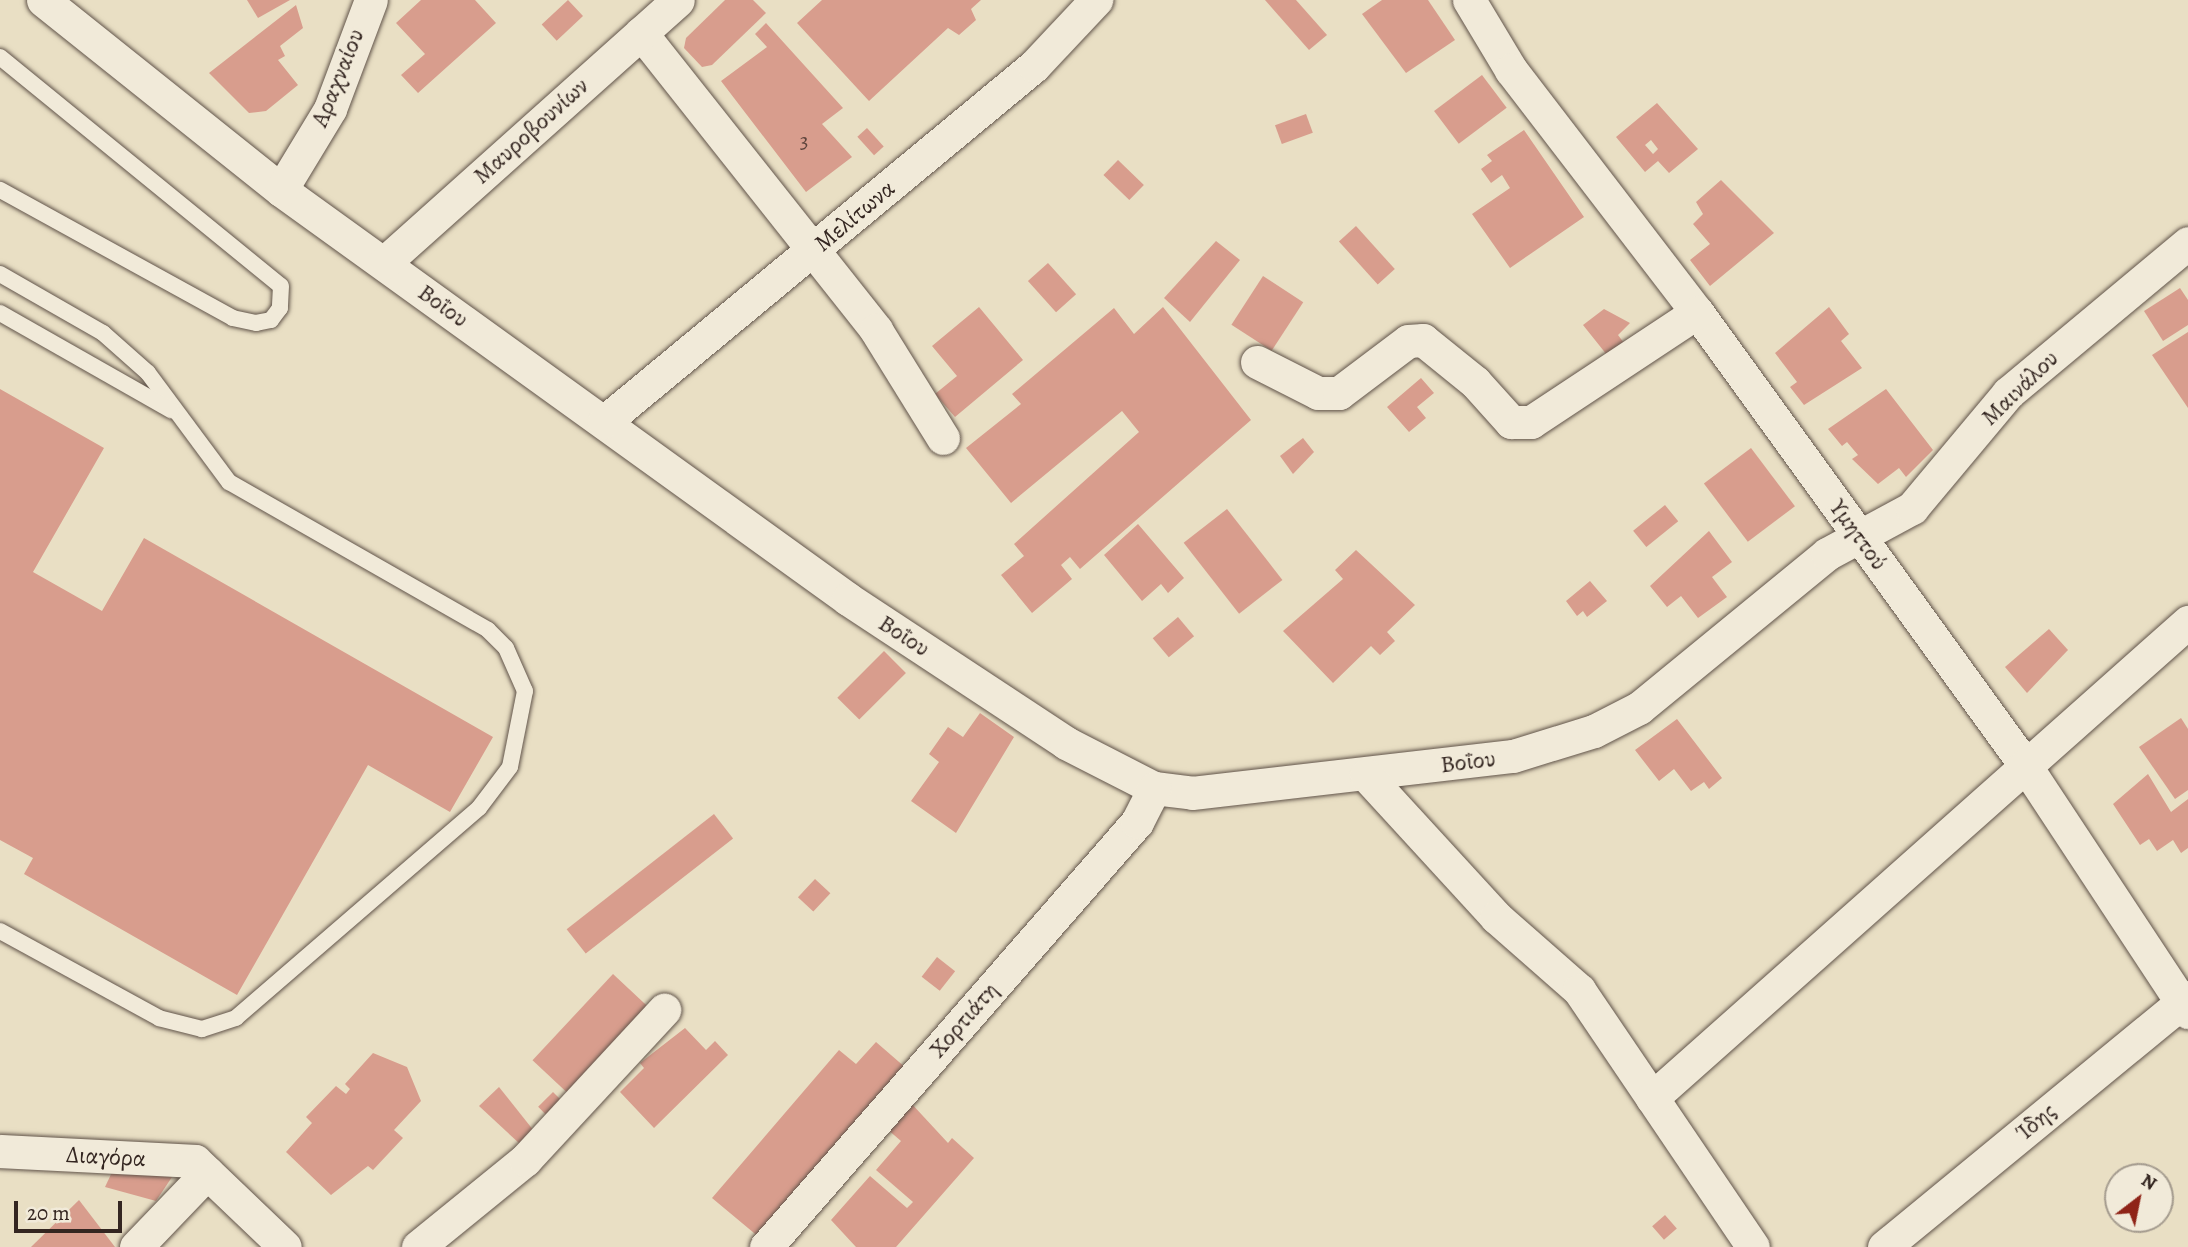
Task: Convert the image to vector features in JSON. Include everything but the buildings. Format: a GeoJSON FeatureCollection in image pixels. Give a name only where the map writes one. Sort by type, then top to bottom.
{"type":"FeatureCollection","features":[{"type":"Feature","properties":{"kind":"street","name":"Βοΐου"},"geometry":{"type":"LineString","coordinates":[[43,0],[281,190],[848,599],[1066,743],[1154,788],[1192,793],[1513,756],[1594,731],[1696,667],[1827,554],[1860,537]]}},
{"type":"Feature","properties":{"kind":"street","name":"Αραχναίου"},"geometry":{"type":"LineString","coordinates":[[281,190],[330,109],[371,0]]}},
{"type":"Feature","properties":{"kind":"street","name":"Μαυροβουνίων"},"geometry":{"type":"LineString","coordinates":[[383,262],[678,0]]}},
{"type":"Feature","properties":{"kind":"street","name":"Μελίτωνα"},"geometry":{"type":"LineString","coordinates":[[604,422],[812,253],[1034,66],[1096,0]]}},
{"type":"Feature","properties":{"kind":"street","name":"Υμηττού"},"geometry":{"type":"LineString","coordinates":[[1469,0],[1511,70],[1697,312],[2025,765],[2186,1004]]}},
{"type":"Feature","properties":{"kind":"street"},"geometry":{"type":"LineString","coordinates":[[641,33],[812,253],[876,330],[943,438]]}},
{"type":"Feature","properties":{"kind":"street","name":"Μαινάλου"},"geometry":{"type":"LineString","coordinates":[[1860,537],[1912,508],[2008,393],[2188,243]]}},
{"type":"Feature","properties":{"kind":"street"},"geometry":{"type":"LineString","coordinates":[[1257,362],[1318,393],[1339,393],[1408,341],[1423,340],[1511,422],[1531,422],[1697,312]]}},
{"type":"Feature","properties":{"kind":"street"},"geometry":{"type":"LineString","coordinates":[[1652,1098],[2188,622]]}},
{"type":"Feature","properties":{"kind":"street"},"geometry":{"type":"LineString","coordinates":[[1366,775],[1496,917],[1579,990],[1753,1247]]}},
{"type":"Feature","properties":{"kind":"street","name":"Χορτιάτη"},"geometry":{"type":"LineString","coordinates":[[766,1247],[1137,822],[1154,788]]}},
{"type":"Feature","properties":{"kind":"street","name":"Ίδης"},"geometry":{"type":"LineString","coordinates":[[1884,1247],[2186,1004]]}},
{"type":"Feature","properties":{"kind":"street"},"geometry":{"type":"LineString","coordinates":[[418,1247],[525,1160],[664,1010]]}},
{"type":"Feature","properties":{"kind":"street","name":"Διαγόρα"},"geometry":{"type":"LineString","coordinates":[[0,1151],[195,1161],[207,1173]]}},
{"type":"Feature","properties":{"kind":"street"},"geometry":{"type":"LineString","coordinates":[[136,1247],[207,1173],[285,1247]]}},
{"type":"Feature","properties":{"kind":"lane"},"geometry":{"type":"LineString","coordinates":[[0,57],[281,286],[281,308],[271,320],[256,323],[233,318],[0,190]]}},
{"type":"Feature","properties":{"kind":"lane"},"geometry":{"type":"LineString","coordinates":[[0,274],[103,333],[148,373],[174,412],[229,482],[488,630],[506,648],[525,691],[510,766],[480,808],[236,1018],[202,1029],[159,1018],[69,975],[0,932]]}},
{"type":"Feature","properties":{"kind":"lane"},"geometry":{"type":"LineString","coordinates":[[0,313],[174,412]]}}]}
